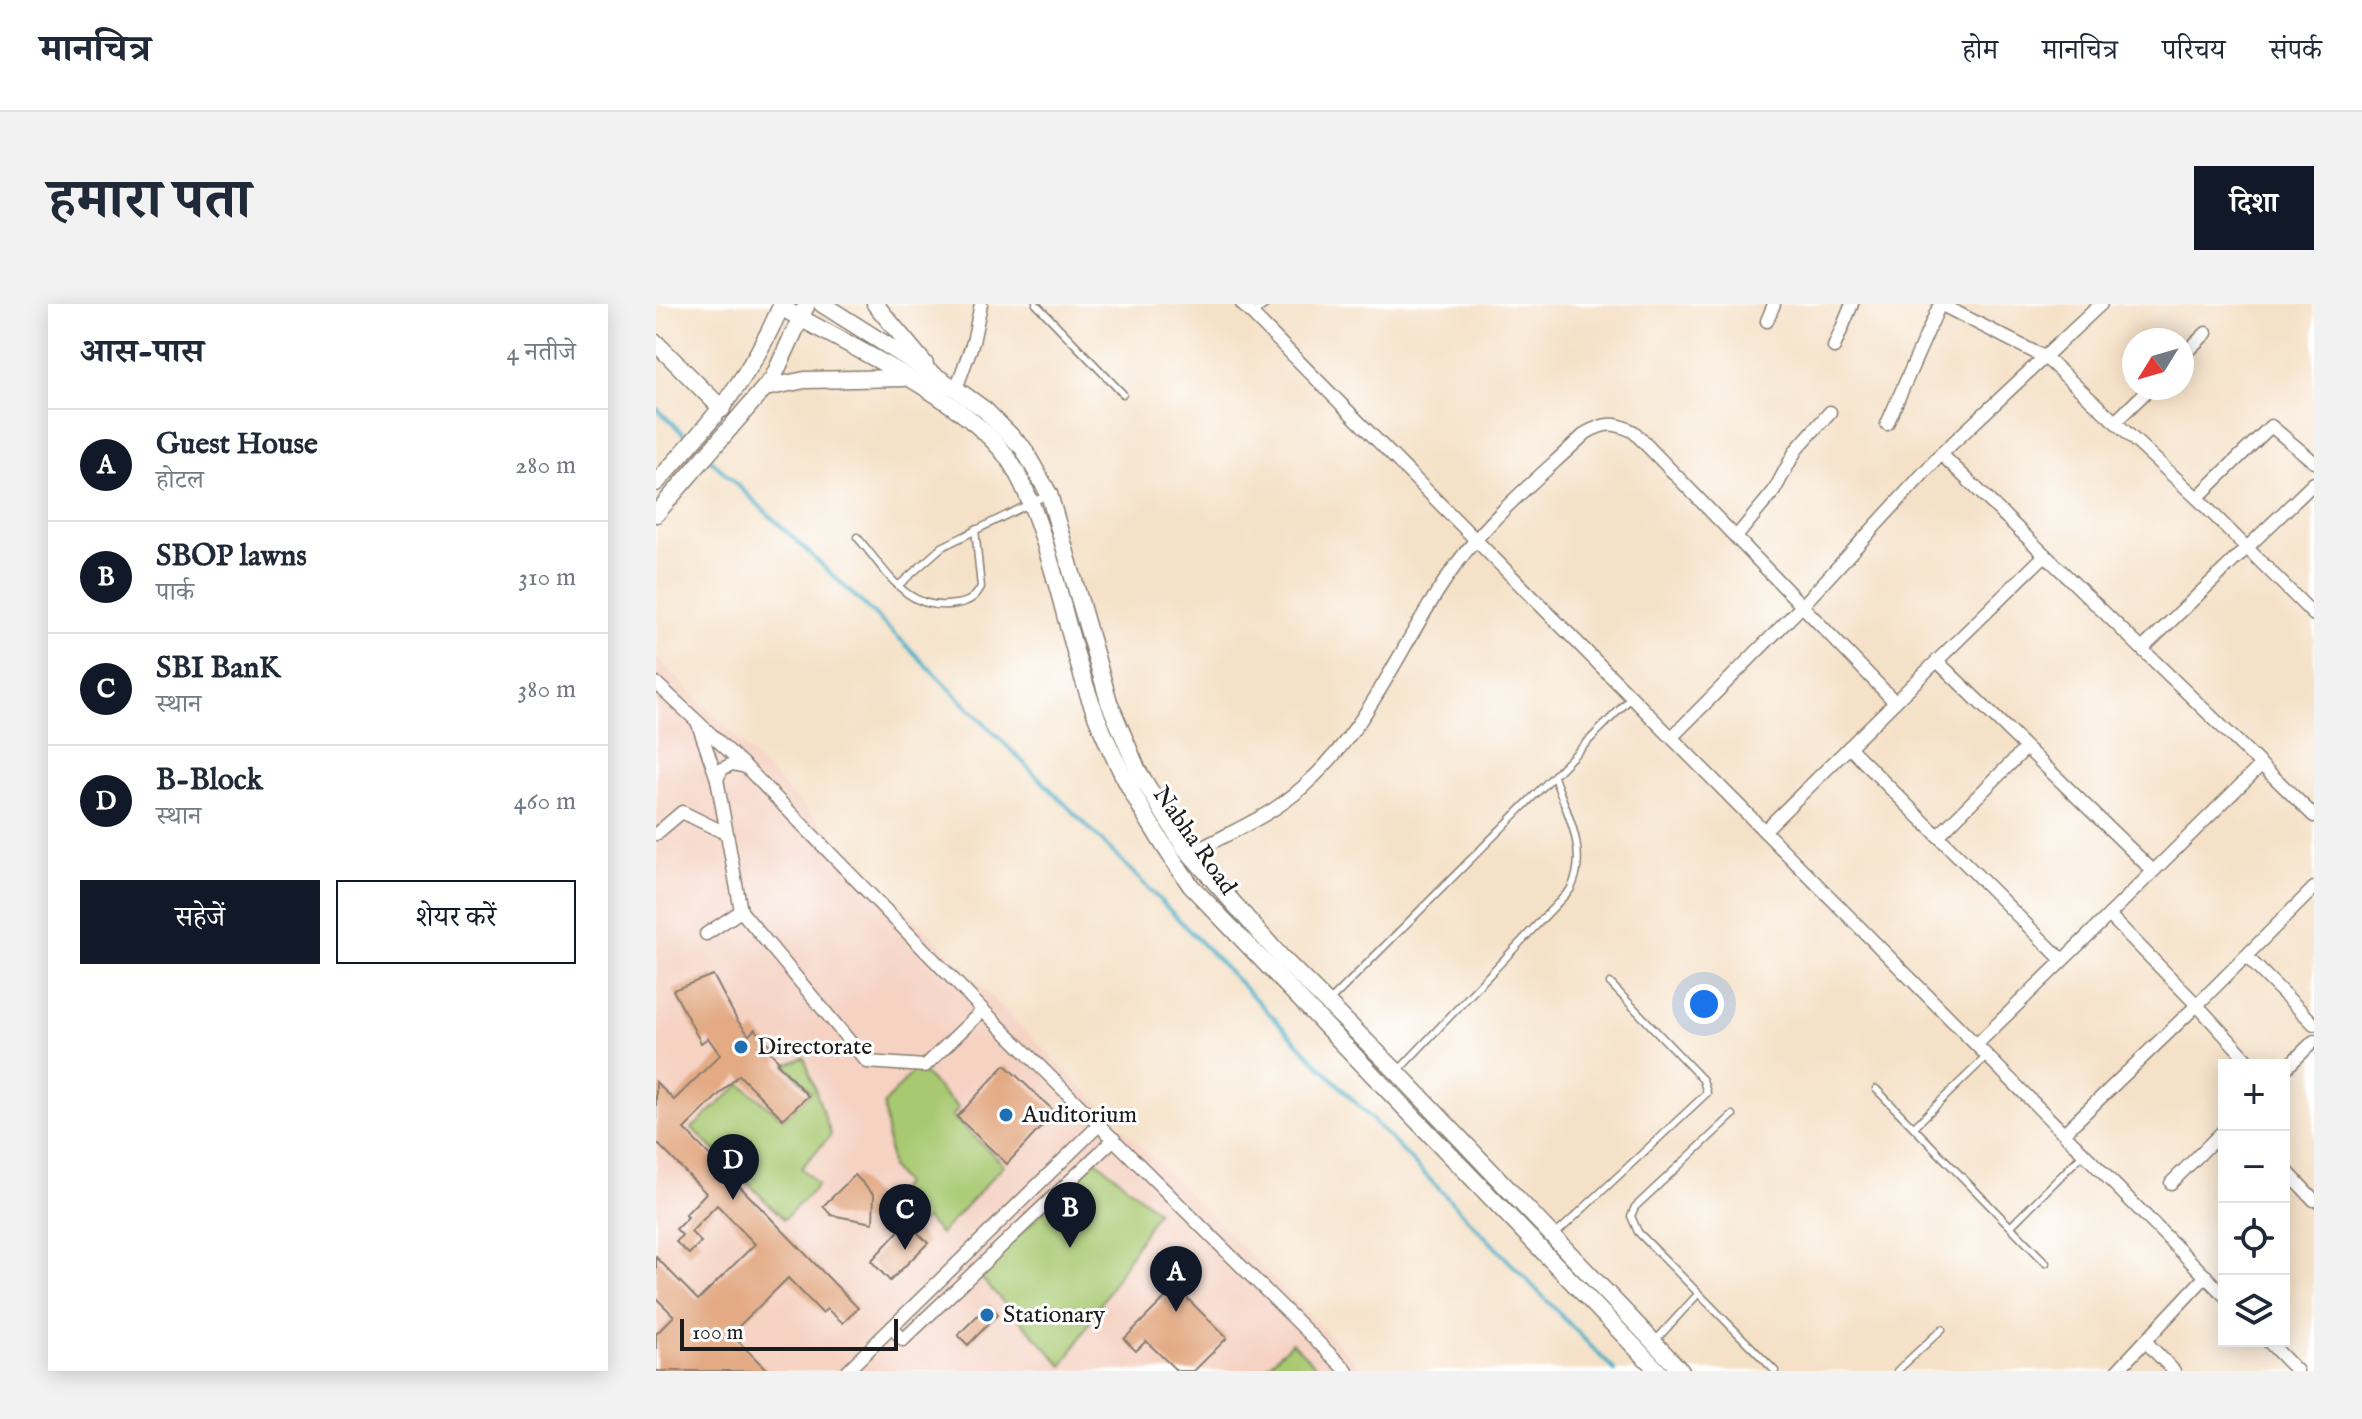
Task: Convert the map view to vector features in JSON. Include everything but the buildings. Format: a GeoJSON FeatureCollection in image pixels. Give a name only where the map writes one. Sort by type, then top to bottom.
{"type":"FeatureCollection","features":[{"type":"Feature","properties":{"kind":"main road","name":"Nabha Road"},"geometry":{"type":"LineString","coordinates":[[822,304],[956,389],[1015,438],[1049,494],[1109,702],[1138,771],[1190,854],[1321,1010],[1658,1371]]}},
{"type":"Feature","properties":{"kind":"main road"},"geometry":{"type":"LineString","coordinates":[[875,304],[933,374]]}},
{"type":"Feature","properties":{"kind":"main road","name":"Nabha Road"},"geometry":{"type":"LineString","coordinates":[[781,306],[804,311],[968,417],[1003,451],[1029,503],[1089,697],[1140,808],[1191,886],[1321,1010],[1397,1072],[1681,1371]]}},
{"type":"Feature","properties":{"kind":"main road"},"geometry":{"type":"LineString","coordinates":[[656,483],[722,409],[756,361],[781,306]]}},
{"type":"Feature","properties":{"kind":"main road"},"geometry":{"type":"LineString","coordinates":[[656,514],[765,388],[804,311]]}},
{"type":"Feature","properties":{"kind":"main road"},"geometry":{"type":"LineString","coordinates":[[656,343],[722,409]]}},
{"type":"Feature","properties":{"kind":"main road"},"geometry":{"type":"LineString","coordinates":[[765,388],[805,380],[906,378]]}},
{"type":"Feature","properties":{"kind":"street"},"geometry":{"type":"LineString","coordinates":[[956,389],[973,342],[981,304]]}},
{"type":"Feature","properties":{"kind":"street"},"geometry":{"type":"LineString","coordinates":[[1242,304],[2218,1289]]}},
{"type":"Feature","properties":{"kind":"street"},"geometry":{"type":"LineString","coordinates":[[1767,321],[1774,304]]}},
{"type":"Feature","properties":{"kind":"street"},"geometry":{"type":"LineString","coordinates":[[1834,347],[1852,304]]}},
{"type":"Feature","properties":{"kind":"street"},"geometry":{"type":"LineString","coordinates":[[1887,424],[1940,304],[2046,358],[2197,498],[2314,615]]}},
{"type":"Feature","properties":{"kind":"street"},"geometry":{"type":"LineString","coordinates":[[1672,737],[1803,605],[1941,454],[2101,304]]}},
{"type":"Feature","properties":{"kind":"street"},"geometry":{"type":"LineString","coordinates":[[2194,344],[2206,333]]}},
{"type":"Feature","properties":{"kind":"street"},"geometry":{"type":"LineString","coordinates":[[2116,421],[2138,400]]}},
{"type":"Feature","properties":{"kind":"street"},"geometry":{"type":"LineString","coordinates":[[1736,537],[1774,491],[1796,450],[1830,412]]}},
{"type":"Feature","properties":{"kind":"street"},"geometry":{"type":"LineString","coordinates":[[1190,854],[1271,811],[1303,788],[1334,757],[1378,697],[1437,590],[1476,539],[1586,433],[1602,423],[1618,424],[1634,432],[1895,702]]}},
{"type":"Feature","properties":{"kind":"street"},"geometry":{"type":"LineString","coordinates":[[2197,498],[2271,426],[2314,462]]}},
{"type":"Feature","properties":{"kind":"street"},"geometry":{"type":"LineString","coordinates":[[1941,454],[2314,816]]}},
{"type":"Feature","properties":{"kind":"street"},"geometry":{"type":"LineString","coordinates":[[2142,649],[2314,483]]}},
{"type":"Feature","properties":{"kind":"street"},"geometry":{"type":"LineString","coordinates":[[1764,831],[2045,555]]}},
{"type":"Feature","properties":{"kind":"street"},"geometry":{"type":"LineString","coordinates":[[1937,661],[2153,871]]}},
{"type":"Feature","properties":{"kind":"street"},"geometry":{"type":"LineString","coordinates":[[656,683],[746,767],[983,1010],[1347,1371]]}},
{"type":"Feature","properties":{"kind":"street"},"geometry":{"type":"LineString","coordinates":[[697,722],[717,779],[741,911],[867,1062],[925,1066],[983,1010]]}},
{"type":"Feature","properties":{"kind":"street"},"geometry":{"type":"LineString","coordinates":[[1849,747],[2062,960]]}},
{"type":"Feature","properties":{"kind":"street"},"geometry":{"type":"LineString","coordinates":[[1938,836],[2026,748]]}},
{"type":"Feature","properties":{"kind":"street"},"geometry":{"type":"LineString","coordinates":[[717,779],[722,769],[732,764],[746,767]]}},
{"type":"Feature","properties":{"kind":"street"},"geometry":{"type":"LineString","coordinates":[[1977,1044],[2260,766]]}},
{"type":"Feature","properties":{"kind":"street"},"geometry":{"type":"LineString","coordinates":[[656,834],[682,812],[727,834]]}},
{"type":"Feature","properties":{"kind":"street"},"geometry":{"type":"LineString","coordinates":[[2065,1132],[2314,888]]}},
{"type":"Feature","properties":{"kind":"street"},"geometry":{"type":"LineString","coordinates":[[706,934],[741,911]]}},
{"type":"Feature","properties":{"kind":"street"},"geometry":{"type":"LineString","coordinates":[[2109,915],[2246,1059]]}},
{"type":"Feature","properties":{"kind":"street"},"geometry":{"type":"LineString","coordinates":[[2246,956],[2314,1024]]}},
{"type":"Feature","properties":{"kind":"street"},"geometry":{"type":"LineString","coordinates":[[2290,1064],[2314,1041]]}},
{"type":"Feature","properties":{"kind":"street"},"geometry":{"type":"LineString","coordinates":[[847,1371],[1099,1125]]}},
{"type":"Feature","properties":{"kind":"street"},"geometry":{"type":"LineString","coordinates":[[2171,1183],[2223,1131]]}},
{"type":"Feature","properties":{"kind":"street"},"geometry":{"type":"LineString","coordinates":[[892,1327],[903,1340],[1114,1139]]}},
{"type":"Feature","properties":{"kind":"street"},"geometry":{"type":"LineString","coordinates":[[2290,1174],[2314,1200]]}},
{"type":"Feature","properties":{"kind":"street"},"geometry":{"type":"LineString","coordinates":[[2117,1371],[2206,1276]]}},
{"type":"Feature","properties":{"kind":"street"},"geometry":{"type":"LineString","coordinates":[[2145,1341],[2174,1371]]}},
{"type":"Feature","properties":{"kind":"street"},"geometry":{"type":"LineString","coordinates":[[2274,1347],[2297,1371]]}},
{"type":"Feature","properties":{"kind":"lane"},"geometry":{"type":"LineString","coordinates":[[1036,304],[1123,394]]}},
{"type":"Feature","properties":{"kind":"lane"},"geometry":{"type":"LineString","coordinates":[[1252,314],[1266,304]]}},
{"type":"Feature","properties":{"kind":"lane"},"geometry":{"type":"LineString","coordinates":[[899,585],[942,547],[1049,494]]}},
{"type":"Feature","properties":{"kind":"lane"},"geometry":{"type":"LineString","coordinates":[[857,537],[899,585],[917,602],[928,607],[967,602],[976,596],[983,574],[975,529]]}},
{"type":"Feature","properties":{"kind":"lane"},"geometry":{"type":"LineString","coordinates":[[1321,1010],[1631,698]]}},
{"type":"Feature","properties":{"kind":"lane"},"geometry":{"type":"LineString","coordinates":[[1397,1072],[1560,902],[1580,873],[1575,838],[1554,777]]}},
{"type":"Feature","properties":{"kind":"lane"},"geometry":{"type":"LineString","coordinates":[[1553,1237],[1707,1093],[1703,1080],[1610,983]]}},
{"type":"Feature","properties":{"kind":"lane"},"geometry":{"type":"LineString","coordinates":[[1914,1127],[1988,1055]]}},
{"type":"Feature","properties":{"kind":"lane"},"geometry":{"type":"LineString","coordinates":[[1876,1089],[2046,1263]]}},
{"type":"Feature","properties":{"kind":"lane"},"geometry":{"type":"LineString","coordinates":[[1733,1115],[1635,1207],[1631,1216],[1638,1232],[1775,1371]]}},
{"type":"Feature","properties":{"kind":"lane"},"geometry":{"type":"LineString","coordinates":[[2011,1226],[2084,1153]]}},
{"type":"Feature","properties":{"kind":"lane"},"geometry":{"type":"LineString","coordinates":[[1653,1343],[1698,1294]]}},
{"type":"Feature","properties":{"kind":"lane"},"geometry":{"type":"LineString","coordinates":[[1897,1371],[1942,1329]]}},
{"type":"Feature","properties":{"kind":"shaded area"},"geometry":{"type":"Polygon","coordinates":[[[656,657],[973,978],[1365,1371],[656,1371],[656,657]]]}},
{"type":"Feature","properties":{"kind":"green space"},"geometry":{"type":"Polygon","coordinates":[[[804,1057],[831,1135],[801,1168],[818,1185],[784,1219],[692,1128],[741,1084],[783,1119],[811,1092],[786,1065],[804,1057]]]}},
{"type":"Feature","properties":{"kind":"green space"},"geometry":{"type":"Polygon","coordinates":[[[917,1067],[959,1108],[952,1116],[1004,1165],[940,1234],[926,1219],[920,1223],[894,1194],[904,1184],[891,1168],[884,1104],[917,1067]]]}},
{"type":"Feature","properties":{"kind":"green space"},"geometry":{"type":"Polygon","coordinates":[[[1096,1160],[1157,1211],[1063,1366],[978,1275],[1096,1160]]]}},
{"type":"Feature","properties":{"kind":"green space"},"geometry":{"type":"Polygon","coordinates":[[[1292,1342],[1321,1371],[1262,1371],[1292,1342]]]}},
{"type":"Feature","properties":{"kind":"waterway"},"geometry":{"type":"LineString","coordinates":[[656,408],[689,439]]}},
{"type":"Feature","properties":{"kind":"waterway"},"geometry":{"type":"LineString","coordinates":[[710,459],[899,638],[1121,860],[1615,1371]]}},
{"type":"Feature","properties":{"kind":"place","name":"Directorate"},"geometry":{"type":"Point","coordinates":[741,1047]}},
{"type":"Feature","properties":{"kind":"place","name":"Auditorium"},"geometry":{"type":"Point","coordinates":[1006,1115]}},
{"type":"Feature","properties":{"kind":"place","name":"B-Block"},"geometry":{"type":"Point","coordinates":[733,1200]}},
{"type":"Feature","properties":{"kind":"place","name":"SBOP lawns"},"geometry":{"type":"Point","coordinates":[1070,1248]}},
{"type":"Feature","properties":{"kind":"place","name":"SBI BanK"},"geometry":{"type":"Point","coordinates":[905,1250]}},
{"type":"Feature","properties":{"kind":"place","name":"Guest House"},"geometry":{"type":"Point","coordinates":[1176,1312]}},
{"type":"Feature","properties":{"kind":"place","name":"Stationary"},"geometry":{"type":"Point","coordinates":[987,1315]}}]}
